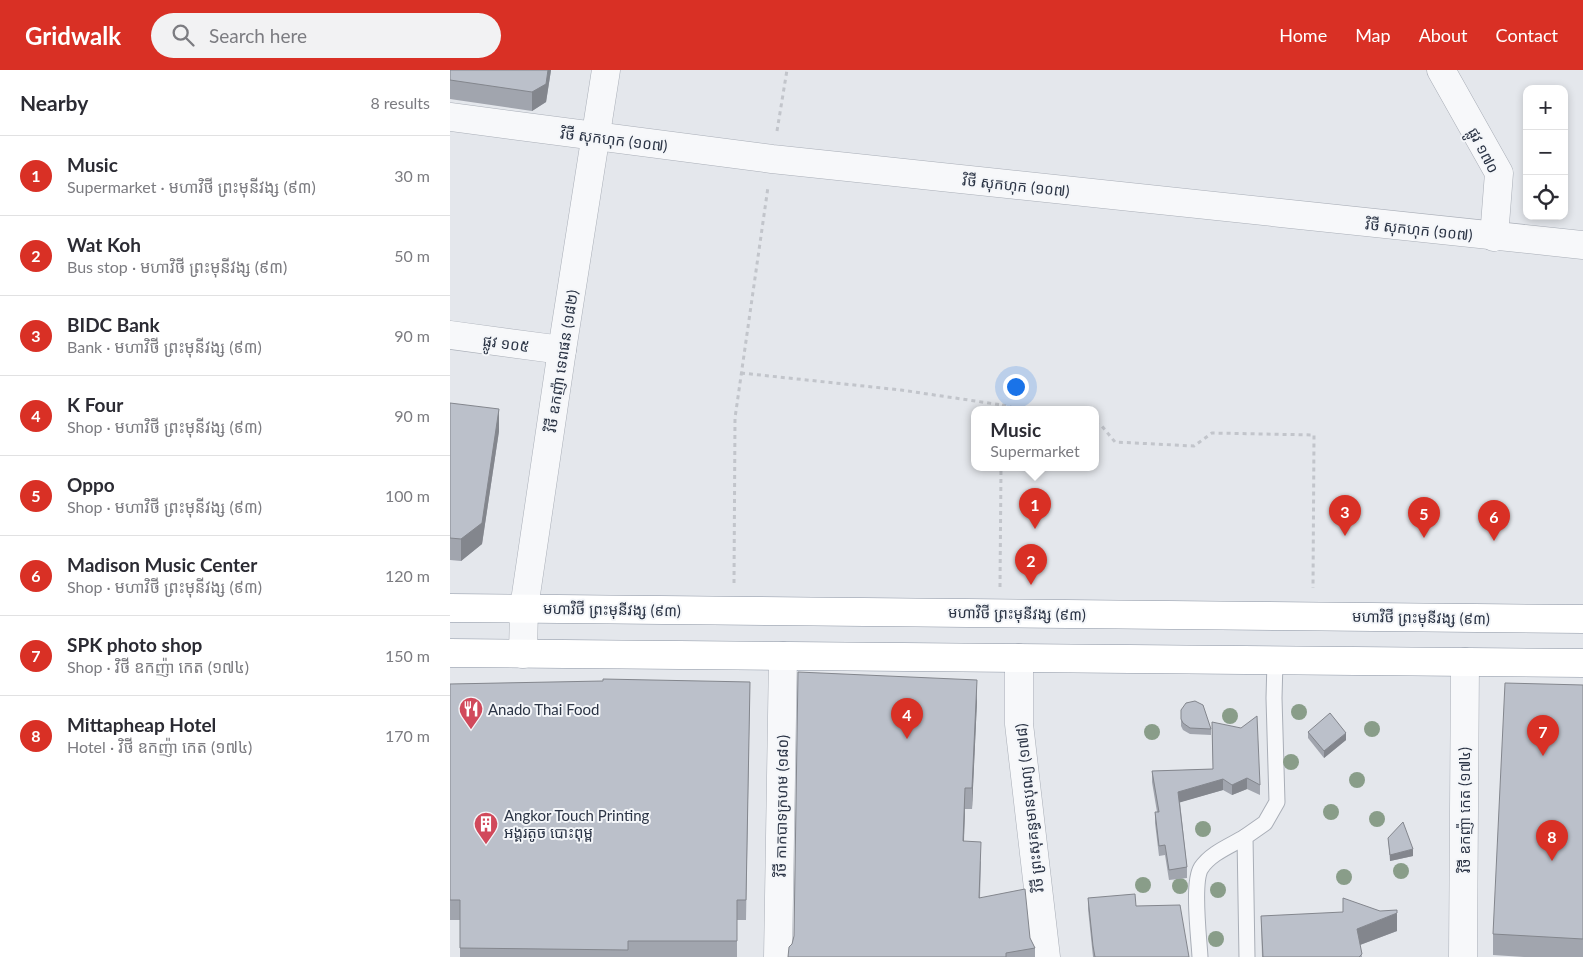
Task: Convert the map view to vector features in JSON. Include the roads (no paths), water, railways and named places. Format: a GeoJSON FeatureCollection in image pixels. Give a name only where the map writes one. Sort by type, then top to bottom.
{"type":"FeatureCollection","features":[{"type":"Feature","properties":{"kind":"highway","name":"មហាវិថី ព្រះមុនីវង្ស (៩៣)"},"geometry":{"type":"LineString","coordinates":[[450,608],[1583,619]]}},
{"type":"Feature","properties":{"kind":"highway"},"geometry":{"type":"LineString","coordinates":[[450,653],[1583,664]]}},
{"type":"Feature","properties":{"kind":"street","name":"វិថី ឧកញ៉ា ទេពផន (១៨២)"},"geometry":{"type":"LineString","coordinates":[[523,654],[524,608],[606,70]]}},
{"type":"Feature","properties":{"kind":"street","name":"ផ្លូវ ១៧០"},"geometry":{"type":"LineString","coordinates":[[1440,70],[1499,173],[1494,237]]}},
{"type":"Feature","properties":{"kind":"street","name":"វិថី សុកហុក (១០៧)"},"geometry":{"type":"LineString","coordinates":[[450,117],[772,159],[1583,245]]}},
{"type":"Feature","properties":{"kind":"street","name":"ផ្លូវ ១០៥"},"geometry":{"type":"LineString","coordinates":[[450,335],[562,350]]}},
{"type":"Feature","properties":{"kind":"street","name":"វិថី កាកបាទក្រហម (១៨០)"},"geometry":{"type":"LineString","coordinates":[[778,957],[783,656]]}},
{"type":"Feature","properties":{"kind":"street","name":"វិថី ព្រះសុគន្ធមានបុណ្យ (១៧៨)"},"geometry":{"type":"LineString","coordinates":[[1019,658],[1019,724],[1046,957]]}},
{"type":"Feature","properties":{"kind":"street","name":"វិថី ឧកញ៉ា កេត (១៧៤)"},"geometry":{"type":"LineString","coordinates":[[1463,957],[1465,662]]}},
{"type":"Feature","properties":{"kind":"lane"},"geometry":{"type":"LineString","coordinates":[[1200,957],[1197,886],[1200,870],[1212,856],[1265,823],[1277,802],[1274,698],[1275,661]]}},
{"type":"Feature","properties":{"kind":"lane"},"geometry":{"type":"LineString","coordinates":[[1245,837],[1247,957]]}},
{"type":"Feature","properties":{"kind":"place","name":"Music"},"geometry":{"type":"Point","coordinates":[1035,529]}},
{"type":"Feature","properties":{"kind":"place","name":"BIDC Bank"},"geometry":{"type":"Point","coordinates":[1345,536]}},
{"type":"Feature","properties":{"kind":"place","name":"Oppo"},"geometry":{"type":"Point","coordinates":[1424,538]}},
{"type":"Feature","properties":{"kind":"place","name":"Madison Music Center"},"geometry":{"type":"Point","coordinates":[1494,541]}},
{"type":"Feature","properties":{"kind":"place","name":"Wat Koh"},"geometry":{"type":"Point","coordinates":[1031,585]}},
{"type":"Feature","properties":{"kind":"place","name":"Anado Thai Food"},"geometry":{"type":"Point","coordinates":[471,730]}},
{"type":"Feature","properties":{"kind":"place","name":"K Four"},"geometry":{"type":"Point","coordinates":[907,739]}},
{"type":"Feature","properties":{"kind":"place","name":"SPK photo shop"},"geometry":{"type":"Point","coordinates":[1543,756]}},
{"type":"Feature","properties":{"kind":"place","name":"Angkor Touch Printing អង្គរតូច បោះពុម្ព"},"geometry":{"type":"Point","coordinates":[486,845]}},
{"type":"Feature","properties":{"kind":"place","name":"Mittapheap Hotel"},"geometry":{"type":"Point","coordinates":[1552,861]}}]}
